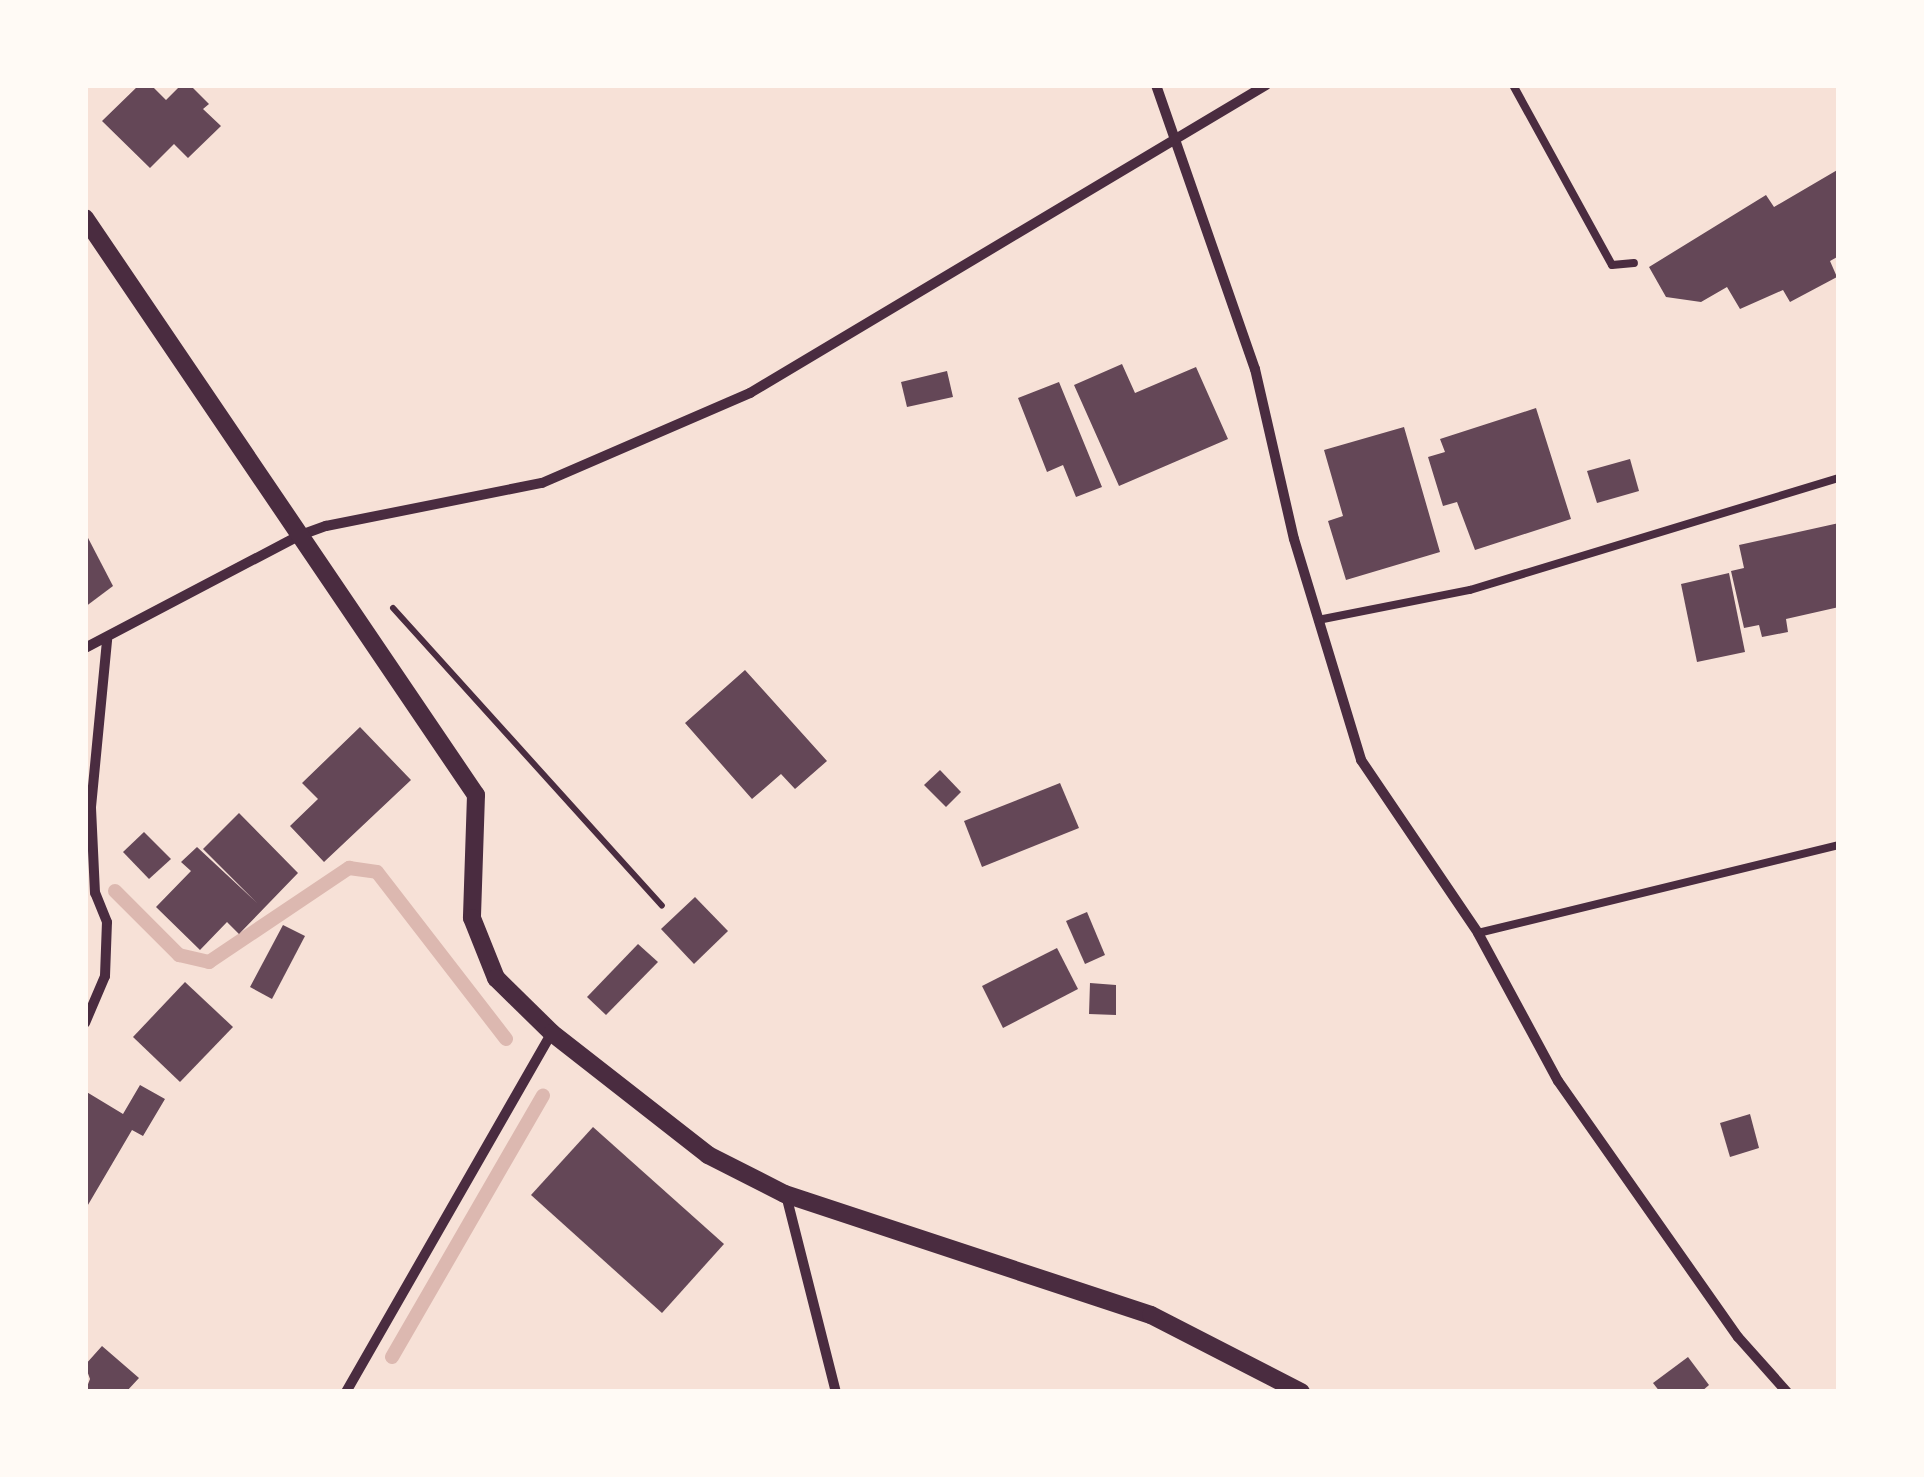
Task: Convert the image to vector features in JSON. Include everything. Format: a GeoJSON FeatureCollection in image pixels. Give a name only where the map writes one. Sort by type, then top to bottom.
{"type":"FeatureCollection","features":[{"type":"Feature","properties":{"kind":"street"},"geometry":{"type":"LineString","coordinates":[[1156,85],[1255,370],[1316,620],[1361,760],[1478,933],[1558,1081],[1738,1337],[1788,1392]]}},
{"type":"Feature","properties":{"kind":"street"},"geometry":{"type":"LineString","coordinates":[[85,648],[107,640],[298,536],[326,526],[542,483],[750,392],[1266,85]]}},
{"type":"Feature","properties":{"kind":"street"},"geometry":{"type":"LineString","coordinates":[[85,218],[476,795],[472,918],[496,978],[552,1033],[708,1156],[785,1194],[1151,1315],[1301,1392]]}},
{"type":"Feature","properties":{"kind":"street"},"geometry":{"type":"LineString","coordinates":[[85,1023],[105,976],[108,922],[96,893],[91,808],[107,640]]}},
{"type":"Feature","properties":{"kind":"street"},"geometry":{"type":"LineString","coordinates":[[346,1392],[552,1033]]}},
{"type":"Feature","properties":{"kind":"street"},"geometry":{"type":"LineString","coordinates":[[785,1194],[836,1392]]}},
{"type":"Feature","properties":{"kind":"lane"},"geometry":{"type":"LineString","coordinates":[[1513,85],[1612,265],[1634,263]]}},
{"type":"Feature","properties":{"kind":"lane"},"geometry":{"type":"LineString","coordinates":[[1316,620],[1470,590],[1839,478]]}},
{"type":"Feature","properties":{"kind":"lane"},"geometry":{"type":"LineString","coordinates":[[1478,933],[1839,845]]}},
{"type":"Feature","properties":{"kind":"path"},"geometry":{"type":"LineString","coordinates":[[388,602],[662,906]]}},
{"type":"Feature","properties":{"kind":"building"},"geometry":{"type":"Polygon","coordinates":[[[139,85],[151,85],[166,100],[181,85],[190,85],[209,104],[203,109],[221,126],[188,158],[174,144],[150,168],[102,121],[139,85]]]}},
{"type":"Feature","properties":{"kind":"building"},"geometry":{"type":"Polygon","coordinates":[[[1839,169],[1839,256],[1830,261],[1837,277],[1790,302],[1783,290],[1740,309],[1727,287],[1701,302],[1666,297],[1649,267],[1766,195],[1774,207],[1839,169]]]}},
{"type":"Feature","properties":{"kind":"building"},"geometry":{"type":"Polygon","coordinates":[[[1122,364],[1135,393],[1196,367],[1228,439],[1119,486],[1074,385],[1122,364]]]}},
{"type":"Feature","properties":{"kind":"building"},"geometry":{"type":"Polygon","coordinates":[[[947,371],[953,397],[907,407],[901,382],[947,371]]]}},
{"type":"Feature","properties":{"kind":"building"},"geometry":{"type":"Polygon","coordinates":[[[1059,382],[1102,487],[1076,497],[1063,465],[1047,472],[1018,398],[1059,382]]]}},
{"type":"Feature","properties":{"kind":"building"},"geometry":{"type":"Polygon","coordinates":[[[1536,408],[1571,519],[1475,550],[1457,502],[1443,506],[1428,457],[1445,452],[1440,439],[1536,408]]]}},
{"type":"Feature","properties":{"kind":"building"},"geometry":{"type":"Polygon","coordinates":[[[1404,427],[1440,552],[1346,580],[1328,521],[1343,516],[1324,450],[1404,427]]]}},
{"type":"Feature","properties":{"kind":"building"},"geometry":{"type":"Polygon","coordinates":[[[1630,459],[1639,491],[1597,503],[1587,471],[1630,459]]]}},
{"type":"Feature","properties":{"kind":"building"},"geometry":{"type":"Polygon","coordinates":[[[1839,523],[1839,607],[1786,619],[1788,632],[1762,637],[1759,625],[1744,628],[1731,571],[1744,568],[1739,545],[1839,523]]]}},
{"type":"Feature","properties":{"kind":"building"},"geometry":{"type":"Polygon","coordinates":[[[85,538],[113,586],[85,607],[85,538]]]}},
{"type":"Feature","properties":{"kind":"building"},"geometry":{"type":"Polygon","coordinates":[[[1729,573],[1745,652],[1697,662],[1681,584],[1729,573]]]}},
{"type":"Feature","properties":{"kind":"building"},"geometry":{"type":"Polygon","coordinates":[[[745,670],[827,761],[795,789],[781,774],[752,799],[685,723],[745,670]]]}},
{"type":"Feature","properties":{"kind":"building"},"geometry":{"type":"Polygon","coordinates":[[[360,727],[411,780],[324,862],[290,826],[318,799],[302,783],[360,727]]]}},
{"type":"Feature","properties":{"kind":"building"},"geometry":{"type":"Polygon","coordinates":[[[940,770],[961,792],[946,807],[924,785],[940,770]]]}},
{"type":"Feature","properties":{"kind":"building"},"geometry":{"type":"Polygon","coordinates":[[[1060,783],[1079,828],[982,867],[964,821],[1060,783]]]}},
{"type":"Feature","properties":{"kind":"building"},"geometry":{"type":"Polygon","coordinates":[[[239,813],[298,873],[239,934],[227,922],[200,950],[156,907],[191,871],[181,862],[197,847],[257,903],[203,849],[239,813]]]}},
{"type":"Feature","properties":{"kind":"building"},"geometry":{"type":"Polygon","coordinates":[[[144,832],[171,859],[149,879],[123,852],[144,832]]]}},
{"type":"Feature","properties":{"kind":"building"},"geometry":{"type":"Polygon","coordinates":[[[695,897],[728,931],[694,964],[661,929],[695,897]]]}},
{"type":"Feature","properties":{"kind":"building"},"geometry":{"type":"Polygon","coordinates":[[[1087,912],[1105,955],[1085,964],[1066,921],[1087,912]]]}},
{"type":"Feature","properties":{"kind":"building"},"geometry":{"type":"Polygon","coordinates":[[[283,925],[305,936],[272,999],[250,987],[283,925]]]}},
{"type":"Feature","properties":{"kind":"building"},"geometry":{"type":"Polygon","coordinates":[[[638,944],[658,962],[606,1015],[587,997],[638,944]]]}},
{"type":"Feature","properties":{"kind":"building"},"geometry":{"type":"Polygon","coordinates":[[[1057,948],[1078,989],[1003,1028],[982,986],[1057,948]]]}},
{"type":"Feature","properties":{"kind":"building"},"geometry":{"type":"Polygon","coordinates":[[[185,982],[233,1027],[180,1082],[133,1037],[185,982]]]}},
{"type":"Feature","properties":{"kind":"building"},"geometry":{"type":"Polygon","coordinates":[[[1090,983],[1116,985],[1116,1015],[1089,1014],[1090,983]]]}},
{"type":"Feature","properties":{"kind":"building"},"geometry":{"type":"Polygon","coordinates":[[[140,1085],[165,1099],[143,1136],[132,1130],[85,1210],[85,1091],[123,1114],[140,1085]]]}},
{"type":"Feature","properties":{"kind":"building"},"geometry":{"type":"Polygon","coordinates":[[[1750,1114],[1759,1148],[1730,1157],[1720,1123],[1750,1114]]]}},
{"type":"Feature","properties":{"kind":"building"},"geometry":{"type":"Polygon","coordinates":[[[593,1127],[724,1244],[662,1313],[531,1195],[593,1127]]]}},
{"type":"Feature","properties":{"kind":"building"},"geometry":{"type":"Polygon","coordinates":[[[102,1346],[139,1378],[126,1392],[85,1392],[90,1379],[85,1365],[102,1346]]]}},
{"type":"Feature","properties":{"kind":"building"},"geometry":{"type":"Polygon","coordinates":[[[1688,1357],[1709,1385],[1701,1392],[1660,1392],[1653,1383],[1688,1357]]]}},
{"type":"Feature","properties":{"kind":"waterway"},"geometry":{"type":"LineString","coordinates":[[115,891],[179,955],[209,962],[349,868],[377,872],[506,1039]]}},
{"type":"Feature","properties":{"kind":"waterway"},"geometry":{"type":"LineString","coordinates":[[392,1357],[543,1095]]}}]}
